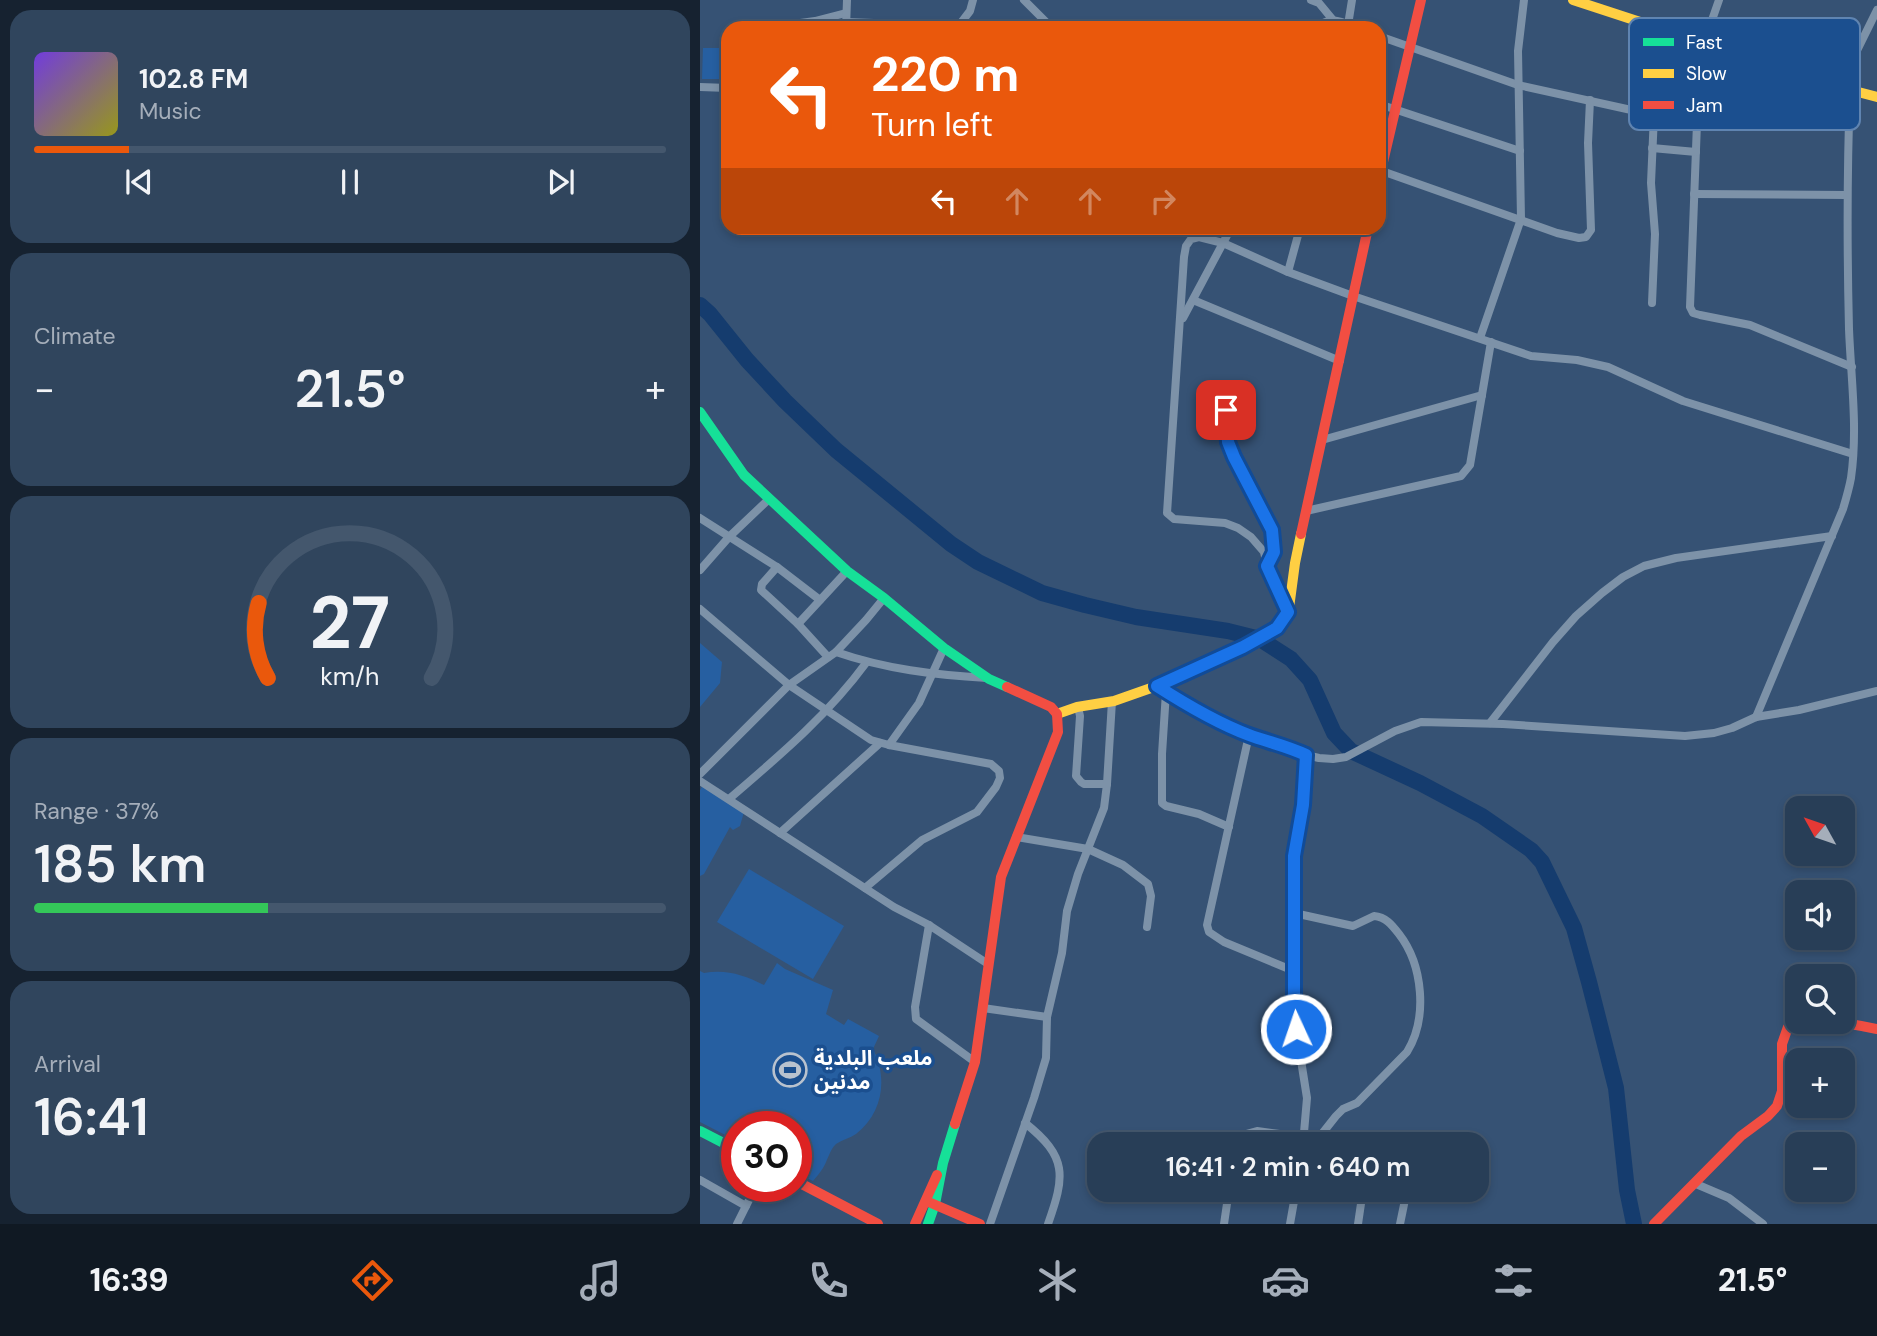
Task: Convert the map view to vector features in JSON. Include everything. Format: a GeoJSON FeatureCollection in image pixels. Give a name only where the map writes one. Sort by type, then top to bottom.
{"type":"FeatureCollection","features":[{"type":"Feature","properties":{"kind":"main road"},"geometry":{"type":"LineString","coordinates":[[1386,148],[1421,0]]}},
{"type":"Feature","properties":{"kind":"main road"},"geometry":{"type":"LineString","coordinates":[[1573,0],[1588,2],[1630,18]]}},
{"type":"Feature","properties":{"kind":"main road"},"geometry":{"type":"LineString","coordinates":[[1860,92],[1877,97]]}},
{"type":"Feature","properties":{"kind":"main road"},"geometry":{"type":"LineString","coordinates":[[1057,714],[1162,689],[1277,628],[1288,612],[1295,563],[1366,235]]}},
{"type":"Feature","properties":{"kind":"main road"},"geometry":{"type":"LineString","coordinates":[[700,412],[744,475],[848,571],[944,648],[989,679],[1041,701],[1057,714],[1058,732],[1001,877],[975,1062],[929,1202],[915,1224]]}},
{"type":"Feature","properties":{"kind":"main road"},"geometry":{"type":"LineString","coordinates":[[1654,1224],[1742,1135],[1773,1111],[1783,1087],[1782,1039],[1788,1027],[1795,1024],[1830,1022],[1877,1029]]}},
{"type":"Feature","properties":{"kind":"main road"},"geometry":{"type":"LineString","coordinates":[[700,1131],[721,1142]]}},
{"type":"Feature","properties":{"kind":"main road"},"geometry":{"type":"LineString","coordinates":[[812,1189],[878,1224]]}},
{"type":"Feature","properties":{"kind":"main road"},"geometry":{"type":"LineString","coordinates":[[928,1224],[929,1202]]}},
{"type":"Feature","properties":{"kind":"main road"},"geometry":{"type":"LineString","coordinates":[[929,1202],[980,1224]]}},
{"type":"Feature","properties":{"kind":"street"},"geometry":{"type":"LineString","coordinates":[[815,21],[846,21],[847,0]]}},
{"type":"Feature","properties":{"kind":"street"},"geometry":{"type":"LineString","coordinates":[[962,21],[970,11],[973,0]]}},
{"type":"Feature","properties":{"kind":"street"},"geometry":{"type":"LineString","coordinates":[[1024,0],[1045,21]]}},
{"type":"Feature","properties":{"kind":"street"},"geometry":{"type":"LineString","coordinates":[[1311,0],[1319,3],[1333,20]]}},
{"type":"Feature","properties":{"kind":"street"},"geometry":{"type":"LineString","coordinates":[[1348,21],[1352,0]]}},
{"type":"Feature","properties":{"kind":"street"},"geometry":{"type":"LineString","coordinates":[[1480,338],[1521,219],[1518,85],[1519,28],[1524,0]]}},
{"type":"Feature","properties":{"kind":"street"},"geometry":{"type":"LineString","coordinates":[[1712,18],[1718,0]]}},
{"type":"Feature","properties":{"kind":"street"},"geometry":{"type":"LineString","coordinates":[[1860,50],[1877,10]]}},
{"type":"Feature","properties":{"kind":"street"},"geometry":{"type":"LineString","coordinates":[[1324,21],[1337,21]]}},
{"type":"Feature","properties":{"kind":"street"},"geometry":{"type":"LineString","coordinates":[[1386,38],[1518,85],[1629,109]]}},
{"type":"Feature","properties":{"kind":"street"},"geometry":{"type":"LineString","coordinates":[[700,87],[721,88]]}},
{"type":"Feature","properties":{"kind":"street"},"geometry":{"type":"LineString","coordinates":[[1386,175],[1557,233],[1586,237],[1591,230],[1588,143],[1590,100]]}},
{"type":"Feature","properties":{"kind":"street"},"geometry":{"type":"LineString","coordinates":[[1386,107],[1520,151]]}},
{"type":"Feature","properties":{"kind":"street"},"geometry":{"type":"LineString","coordinates":[[1652,303],[1655,234],[1651,183],[1654,130]]}},
{"type":"Feature","properties":{"kind":"street"},"geometry":{"type":"LineString","coordinates":[[1697,130],[1690,307],[1693,313],[1750,325],[1852,367]]}},
{"type":"Feature","properties":{"kind":"street"},"geometry":{"type":"LineString","coordinates":[[1756,717],[1843,509],[1850,481],[1853,454],[1852,367],[1845,130]]}},
{"type":"Feature","properties":{"kind":"street"},"geometry":{"type":"LineString","coordinates":[[1653,148],[1696,152]]}},
{"type":"Feature","properties":{"kind":"street"},"geometry":{"type":"LineString","coordinates":[[1694,194],[1847,195]]}},
{"type":"Feature","properties":{"kind":"street"},"geometry":{"type":"LineString","coordinates":[[1181,321],[1227,235]]}},
{"type":"Feature","properties":{"kind":"street"},"geometry":{"type":"LineString","coordinates":[[1288,272],[1298,235]]}},
{"type":"Feature","properties":{"kind":"street"},"geometry":{"type":"LineString","coordinates":[[1288,612],[1267,566],[1264,552],[1251,537],[1225,523],[1174,519],[1167,513],[1186,246],[1191,239],[1199,237],[1223,243],[1288,272],[1353,296],[1531,356],[1577,360],[1608,367],[1683,401],[1853,454]]}},
{"type":"Feature","properties":{"kind":"street"},"geometry":{"type":"LineString","coordinates":[[1193,300],[1340,361]]}},
{"type":"Feature","properties":{"kind":"street"},"geometry":{"type":"LineString","coordinates":[[1307,511],[1461,476],[1470,465],[1491,342]]}},
{"type":"Feature","properties":{"kind":"street"},"geometry":{"type":"LineString","coordinates":[[1322,440],[1482,395]]}},
{"type":"Feature","properties":{"kind":"street"},"geometry":{"type":"LineString","coordinates":[[1226,410],[1228,442],[1272,530],[1274,552],[1267,566]]}},
{"type":"Feature","properties":{"kind":"street"},"geometry":{"type":"LineString","coordinates":[[700,570],[729,537],[769,499]]}},
{"type":"Feature","properties":{"kind":"street"},"geometry":{"type":"LineString","coordinates":[[700,518],[777,567],[820,600]]}},
{"type":"Feature","properties":{"kind":"street"},"geometry":{"type":"LineString","coordinates":[[1490,723],[1553,642],[1576,617],[1602,593],[1644,566],[1676,558],[1832,536]]}},
{"type":"Feature","properties":{"kind":"street"},"geometry":{"type":"LineString","coordinates":[[777,567],[762,584],[761,590],[832,655],[933,674],[989,679]]}},
{"type":"Feature","properties":{"kind":"street"},"geometry":{"type":"LineString","coordinates":[[798,624],[848,571]]}},
{"type":"Feature","properties":{"kind":"street"},"geometry":{"type":"LineString","coordinates":[[700,774],[789,685],[832,655],[884,598]]}},
{"type":"Feature","properties":{"kind":"street"},"geometry":{"type":"LineString","coordinates":[[700,609],[789,685],[871,740],[991,764],[997,768],[1000,778],[989,798],[976,812],[922,840],[865,888]]}},
{"type":"Feature","properties":{"kind":"street"},"geometry":{"type":"LineString","coordinates":[[780,833],[884,744],[919,703],[944,648]]}},
{"type":"Feature","properties":{"kind":"street"},"geometry":{"type":"LineString","coordinates":[[729,799],[827,712],[866,663]]}},
{"type":"Feature","properties":{"kind":"street"},"geometry":{"type":"LineString","coordinates":[[1229,827],[1199,814],[1162,803],[1162,689],[1249,735],[1290,747],[1306,755],[1333,760],[1346,757],[1395,731],[1421,722],[1490,723],[1685,737],[1732,728],[1756,717],[1877,691]]}},
{"type":"Feature","properties":{"kind":"street"},"geometry":{"type":"LineString","coordinates":[[990,1224],[1045,1058],[1047,1017],[1062,953],[1067,911],[1104,808],[1112,701]]}},
{"type":"Feature","properties":{"kind":"street"},"geometry":{"type":"LineString","coordinates":[[1078,707],[1080,716],[1076,776],[1084,784],[1107,784]]}},
{"type":"Feature","properties":{"kind":"street"},"geometry":{"type":"LineString","coordinates":[[1249,735],[1207,925],[1209,932],[1224,942],[1294,971]]}},
{"type":"Feature","properties":{"kind":"street"},"geometry":{"type":"LineString","coordinates":[[1304,1132],[1307,1098],[1296,1029],[1294,856],[1303,805],[1306,755]]}},
{"type":"Feature","properties":{"kind":"street"},"geometry":{"type":"LineString","coordinates":[[700,781],[894,907],[929,925],[988,964]]}},
{"type":"Feature","properties":{"kind":"street"},"geometry":{"type":"LineString","coordinates":[[1016,837],[1088,849],[1123,865],[1148,884],[1151,896],[1147,927]]}},
{"type":"Feature","properties":{"kind":"street"},"geometry":{"type":"LineString","coordinates":[[1294,913],[1353,926],[1374,916],[1384,918],[1409,948],[1420,993],[1417,1025],[1407,1052],[1357,1103],[1336,1116],[1323,1132]]}},
{"type":"Feature","properties":{"kind":"street"},"geometry":{"type":"LineString","coordinates":[[929,925],[915,1007],[916,1019],[975,1062]]}},
{"type":"Feature","properties":{"kind":"street"},"geometry":{"type":"LineString","coordinates":[[983,1008],[1047,1017]]}},
{"type":"Feature","properties":{"kind":"street"},"geometry":{"type":"LineString","coordinates":[[1025,1124],[1042,1137],[1051,1149],[1061,1180],[1048,1224]]}},
{"type":"Feature","properties":{"kind":"street"},"geometry":{"type":"LineString","coordinates":[[700,1180],[746,1206]]}},
{"type":"Feature","properties":{"kind":"street"},"geometry":{"type":"LineString","coordinates":[[1696,1184],[1729,1198],[1763,1224]]}},
{"type":"Feature","properties":{"kind":"street"},"geometry":{"type":"LineString","coordinates":[[737,1224],[748,1202]]}},
{"type":"Feature","properties":{"kind":"street"},"geometry":{"type":"LineString","coordinates":[[1224,1224],[1227,1202]]}},
{"type":"Feature","properties":{"kind":"street"},"geometry":{"type":"LineString","coordinates":[[1290,1224],[1294,1202]]}},
{"type":"Feature","properties":{"kind":"street"},"geometry":{"type":"LineString","coordinates":[[1358,1224],[1361,1202]]}},
{"type":"Feature","properties":{"kind":"street"},"geometry":{"type":"LineString","coordinates":[[1400,1224],[1405,1202]]}},
{"type":"Feature","properties":{"kind":"shaded area"},"geometry":{"type":"Polygon","coordinates":[[[703,48],[721,48],[721,79],[702,79],[703,48]]]}},
{"type":"Feature","properties":{"kind":"shaded area"},"geometry":{"type":"Polygon","coordinates":[[[700,643],[722,662],[720,683],[700,707],[700,643]]]}},
{"type":"Feature","properties":{"kind":"shaded area"},"geometry":{"type":"Polygon","coordinates":[[[703,785],[744,812],[740,826],[733,830],[730,827],[704,874],[700,876],[700,790],[703,785]]]}},
{"type":"Feature","properties":{"kind":"shaded area"},"geometry":{"type":"Polygon","coordinates":[[[749,869],[844,926],[813,979],[717,922],[749,869]]]}},
{"type":"Feature","properties":{"kind":"shaded area","name":"ملعب البلدية مدنين"},"geometry":{"type":"Polygon","coordinates":[[[777,963],[833,990],[826,1014],[844,1025],[848,1019],[879,1036],[873,1049],[878,1060],[881,1083],[877,1106],[865,1126],[834,1146],[813,1181],[812,1111],[721,1111],[721,1133],[700,1122],[700,971],[735,974],[764,985],[777,963]]]}},
{"type":"Feature","properties":{"kind":"waterway"},"geometry":{"type":"LineString","coordinates":[[700,305],[785,401],[836,450],[951,544],[978,562],[1042,593],[1085,605],[1260,639],[1291,659],[1310,680],[1334,733],[1351,751],[1482,816],[1531,850],[1542,862],[1574,928],[1589,982],[1616,1088],[1627,1190],[1634,1224]]}},
{"type":"Feature","properties":{"kind":"traffic: fast"},"geometry":{"type":"LineString","coordinates":[[700,412],[744,475],[847,571],[944,648],[989,679],[1007,687]]}},
{"type":"Feature","properties":{"kind":"traffic: fast"},"geometry":{"type":"LineString","coordinates":[[928,1224],[955,1124]]}},
{"type":"Feature","properties":{"kind":"traffic: fast"},"geometry":{"type":"LineString","coordinates":[[700,1131],[721,1142]]}},
{"type":"Feature","properties":{"kind":"traffic: slow"},"geometry":{"type":"LineString","coordinates":[[1573,0],[1629,18]]}},
{"type":"Feature","properties":{"kind":"traffic: slow"},"geometry":{"type":"LineString","coordinates":[[1860,93],[1877,97]]}},
{"type":"Feature","properties":{"kind":"traffic: slow"},"geometry":{"type":"LineString","coordinates":[[1057,714],[1077,707],[1114,701],[1151,688],[1232,653],[1273,630],[1283,621],[1289,608],[1301,534]]}},
{"type":"Feature","properties":{"kind":"traffic: jam"},"geometry":{"type":"LineString","coordinates":[[1386,149],[1421,0]]}},
{"type":"Feature","properties":{"kind":"traffic: jam"},"geometry":{"type":"LineString","coordinates":[[1301,534],[1366,235]]}},
{"type":"Feature","properties":{"kind":"traffic: jam"},"geometry":{"type":"LineString","coordinates":[[955,1124],[975,1062],[1001,877],[1058,732],[1057,714],[1051,707],[1007,687]]}},
{"type":"Feature","properties":{"kind":"traffic: jam"},"geometry":{"type":"LineString","coordinates":[[1654,1224],[1741,1136],[1777,1106],[1782,1091],[1782,1044],[1788,1027],[1821,1022],[1877,1029]]}},
{"type":"Feature","properties":{"kind":"traffic: jam"},"geometry":{"type":"LineString","coordinates":[[915,1224],[937,1175]]}},
{"type":"Feature","properties":{"kind":"traffic: jam"},"geometry":{"type":"LineString","coordinates":[[812,1189],[878,1224]]}},
{"type":"Feature","properties":{"kind":"traffic: jam"},"geometry":{"type":"LineString","coordinates":[[931,1203],[980,1224]]}},
{"type":"Feature","properties":{"kind":"place","name":"ملعب البلدية مدنين"},"geometry":{"type":"Point","coordinates":[790,1070]}},
{"type":"Feature","properties":{"kind":"route"},"geometry":{"type":"LineString","coordinates":[[1226,410],[1228,442],[1239,471],[1272,530],[1274,552],[1267,566],[1288,612],[1277,628],[1243,647],[1157,686],[1249,735],[1290,747],[1306,755],[1303,805],[1294,856],[1296,1029]]}}]}
